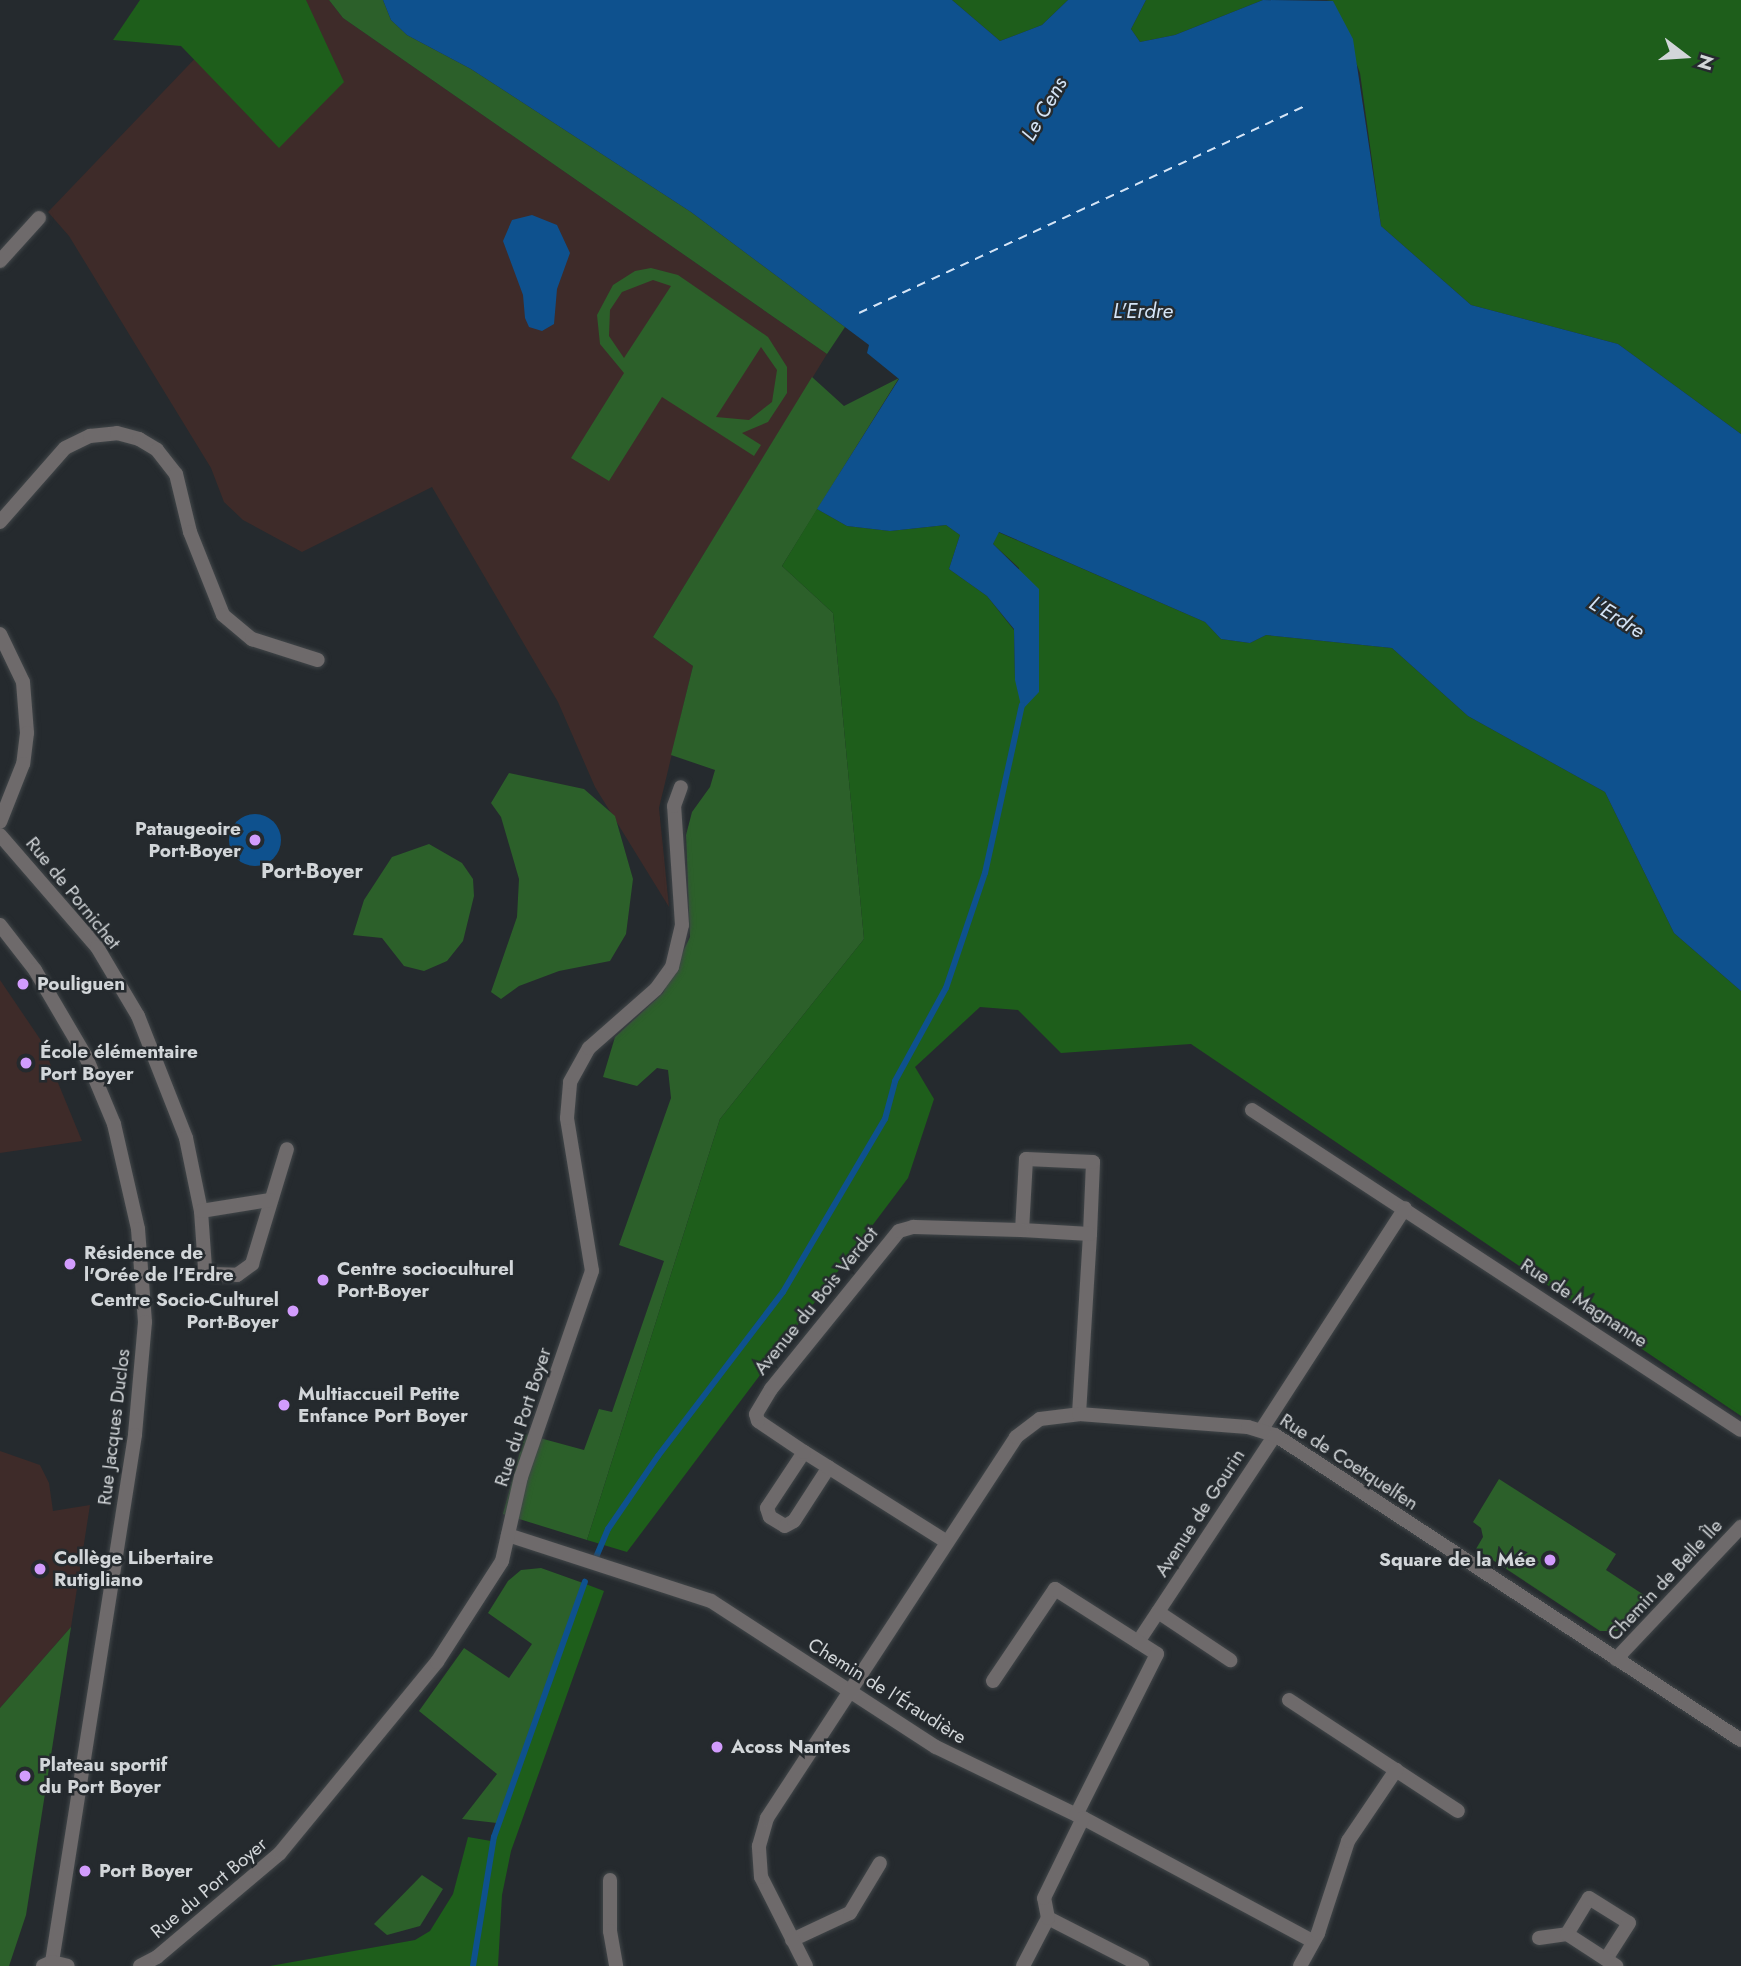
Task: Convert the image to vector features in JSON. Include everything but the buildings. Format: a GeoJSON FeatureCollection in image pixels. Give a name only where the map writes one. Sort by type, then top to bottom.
{"type":"FeatureCollection","features":[{"type":"Feature","properties":{"kind":"street"},"geometry":{"type":"LineString","coordinates":[[1,258],[39,218]]}},
{"type":"Feature","properties":{"kind":"street"},"geometry":{"type":"LineString","coordinates":[[0,522],[65,448],[90,436],[117,433],[139,439],[157,450],[177,474],[194,543],[223,615],[252,639],[318,660]]}},
{"type":"Feature","properties":{"kind":"street"},"geometry":{"type":"LineString","coordinates":[[0,634],[23,682],[27,733],[23,764],[0,822]]}},
{"type":"Feature","properties":{"kind":"street","name":"Rue du Port Boyer"},"geometry":{"type":"LineString","coordinates":[[140,1966],[157,1957],[271,1861],[320,1807],[448,1647],[493,1578],[508,1535],[521,1477],[592,1271],[567,1118],[570,1082],[589,1048],[656,989],[672,967],[682,925],[674,806],[681,787]]}},
{"type":"Feature","properties":{"kind":"street","name":"Rue de Pornichet"},"geometry":{"type":"LineString","coordinates":[[0,835],[97,947],[138,1016],[186,1138],[201,1211],[205,1268],[213,1274],[237,1275],[252,1264],[270,1217],[270,1200],[287,1149]]}},
{"type":"Feature","properties":{"kind":"street","name":"Rue Jacques Duclos"},"geometry":{"type":"LineString","coordinates":[[0,925],[48,990],[102,1091],[133,1199],[144,1297],[143,1381],[48,1964]]}},
{"type":"Feature","properties":{"kind":"street","name":"Rue de Magnanne"},"geometry":{"type":"LineString","coordinates":[[1252,1110],[1741,1430]]}},
{"type":"Feature","properties":{"kind":"street"},"geometry":{"type":"LineString","coordinates":[[1022,1230],[1026,1159],[1093,1162],[1079,1414]]}},
{"type":"Feature","properties":{"kind":"street"},"geometry":{"type":"LineString","coordinates":[[201,1211],[270,1200]]}},
{"type":"Feature","properties":{"kind":"street"},"geometry":{"type":"LineString","coordinates":[[1269,1432],[1405,1208]]}},
{"type":"Feature","properties":{"kind":"street","name":"Avenue du Bois Verdot"},"geometry":{"type":"LineString","coordinates":[[947,1542],[758,1421],[759,1404],[893,1236],[913,1227],[1090,1234]]}},
{"type":"Feature","properties":{"kind":"street","name":"Rue de Coetquelfen"},"geometry":{"type":"LineString","coordinates":[[806,1966],[761,1877],[760,1836],[766,1818],[848,1690],[1024,1429],[1040,1419],[1079,1414],[1269,1432],[1741,1740]]}},
{"type":"Feature","properties":{"kind":"street","name":"Avenue de Gourin"},"geometry":{"type":"LineString","coordinates":[[1138,1642],[1269,1432]]}},
{"type":"Feature","properties":{"kind":"street"},"geometry":{"type":"LineString","coordinates":[[804,1452],[767,1508],[770,1517],[785,1526],[794,1521],[829,1468]]}},
{"type":"Feature","properties":{"kind":"street","name":"Chemin de Belle Île"},"geometry":{"type":"LineString","coordinates":[[1616,1659],[1741,1527]]}},
{"type":"Feature","properties":{"kind":"street","name":"Chemin de l'Éraudière"},"geometry":{"type":"LineString","coordinates":[[508,1535],[611,1566],[710,1601],[936,1747],[1079,1817],[1312,1941]]}},
{"type":"Feature","properties":{"kind":"street"},"geometry":{"type":"LineString","coordinates":[[993,1681],[1055,1589],[1157,1654],[1079,1817],[1044,1898],[1048,1918],[1023,1966]]}},
{"type":"Feature","properties":{"kind":"street"},"geometry":{"type":"LineString","coordinates":[[1158,1612],[1230,1660]]}},
{"type":"Feature","properties":{"kind":"street"},"geometry":{"type":"LineString","coordinates":[[1289,1700],[1458,1811]]}},
{"type":"Feature","properties":{"kind":"street"},"geometry":{"type":"LineString","coordinates":[[1300,1966],[1312,1941],[1348,1841],[1396,1770]]}},
{"type":"Feature","properties":{"kind":"street"},"geometry":{"type":"LineString","coordinates":[[792,1940],[850,1913],[880,1863]]}},
{"type":"Feature","properties":{"kind":"street"},"geometry":{"type":"LineString","coordinates":[[610,1880],[610,1931],[616,1966]]}},
{"type":"Feature","properties":{"kind":"street"},"geometry":{"type":"LineString","coordinates":[[1539,1938],[1567,1934],[1611,1963],[1629,1923],[1589,1898],[1567,1934]]}},
{"type":"Feature","properties":{"kind":"street"},"geometry":{"type":"LineString","coordinates":[[1048,1918],[1142,1966]]}},
{"type":"Feature","properties":{"kind":"street"},"geometry":{"type":"LineString","coordinates":[[48,1964],[68,1966]]}},
{"type":"Feature","properties":{"kind":"shaded area"},"geometry":{"type":"Polygon","coordinates":[[[251,0],[329,0],[343,18],[827,354],[653,637],[693,666],[659,808],[669,907],[595,787],[558,702],[432,487],[302,552],[243,520],[224,502],[211,468],[69,236],[48,212],[251,0]]]}},
{"type":"Feature","properties":{"kind":"shaded area","name":"École élémentaire Port Boyer"},"geometry":{"type":"Polygon","coordinates":[[[0,980],[40,1039],[82,1141],[0,1153],[0,980]]]}},
{"type":"Feature","properties":{"kind":"shaded area","name":"Collège Libertaire Rutigliano"},"geometry":{"type":"Polygon","coordinates":[[[0,1451],[40,1465],[49,1483],[53,1511],[90,1505],[71,1627],[0,1708],[0,1451]]]}},
{"type":"Feature","properties":{"kind":"green space"},"geometry":{"type":"Polygon","coordinates":[[[140,0],[306,0],[344,82],[279,148],[181,46],[113,40],[140,0]]]}},
{"type":"Feature","properties":{"kind":"green space"},"geometry":{"type":"Polygon","coordinates":[[[329,0],[383,0],[391,20],[407,35],[471,69],[691,212],[845,327],[827,354],[343,18],[329,0]]]}},
{"type":"Feature","properties":{"kind":"green space"},"geometry":{"type":"Polygon","coordinates":[[[952,0],[1068,0],[1042,25],[1000,41],[952,0]]]}},
{"type":"Feature","properties":{"kind":"green space"},"geometry":{"type":"Polygon","coordinates":[[[1146,0],[1263,0],[1175,35],[1140,42],[1131,29],[1146,0]]]}},
{"type":"Feature","properties":{"kind":"green space"},"geometry":{"type":"Polygon","coordinates":[[[1326,0],[1741,0],[1741,434],[1618,344],[1471,305],[1381,226],[1360,73],[1333,1],[1326,0]]]}},
{"type":"Feature","properties":{"kind":"green space"},"geometry":{"type":"Polygon","coordinates":[[[651,268],[678,275],[768,337],[787,367],[787,393],[768,422],[742,433],[761,445],[754,456],[662,397],[609,481],[571,458],[624,373],[600,344],[597,315],[613,285],[635,271],[651,268]],[[653,280],[622,292],[610,310],[609,336],[624,358],[671,286],[653,280]],[[761,347],[716,417],[749,420],[772,402],[777,370],[761,347]]]}},
{"type":"Feature","properties":{"kind":"green space"},"geometry":{"type":"Polygon","coordinates":[[[812,377],[844,406],[899,378],[782,566],[833,613],[864,939],[720,1119],[587,1540],[503,1514],[525,1434],[584,1450],[599,1409],[612,1412],[664,1261],[619,1245],[671,1098],[668,1070],[657,1068],[637,1086],[603,1077],[615,1037],[663,993],[690,937],[686,835],[692,812],[710,787],[715,770],[671,755],[693,666],[653,637],[812,377]]]}},
{"type":"Feature","properties":{"kind":"green space"},"geometry":{"type":"Polygon","coordinates":[[[817,509],[847,526],[890,531],[946,525],[960,535],[949,569],[987,596],[1014,630],[1015,680],[1019,568],[993,544],[998,532],[1205,622],[1221,639],[1250,643],[1266,635],[1392,648],[1468,716],[1605,792],[1674,933],[1741,991],[1741,1416],[1191,1044],[1061,1053],[1018,1010],[980,1007],[915,1067],[934,1099],[908,1178],[627,1552],[587,1540],[720,1119],[864,939],[833,613],[782,566],[817,509]]]}},
{"type":"Feature","properties":{"kind":"green space"},"geometry":{"type":"Polygon","coordinates":[[[509,773],[584,789],[615,816],[633,879],[626,934],[610,961],[559,971],[519,986],[501,999],[491,992],[517,917],[519,879],[501,817],[491,803],[509,773]]]}},
{"type":"Feature","properties":{"kind":"green space"},"geometry":{"type":"Polygon","coordinates":[[[429,844],[462,863],[473,879],[474,896],[463,941],[447,961],[424,971],[404,966],[382,938],[353,935],[364,900],[392,857],[429,844]]]}},
{"type":"Feature","properties":{"kind":"green space","name":"Square de la Mée"},"geometry":{"type":"Polygon","coordinates":[[[1499,1479],[1616,1554],[1606,1570],[1647,1597],[1627,1624],[1617,1631],[1600,1631],[1476,1549],[1483,1537],[1481,1528],[1473,1522],[1499,1479]]]}},
{"type":"Feature","properties":{"kind":"green space"},"geometry":{"type":"Polygon","coordinates":[[[541,1568],[583,1583],[497,1823],[462,1819],[497,1774],[419,1711],[464,1648],[509,1678],[532,1644],[488,1613],[508,1581],[521,1570],[541,1568]]]}},
{"type":"Feature","properties":{"kind":"green space"},"geometry":{"type":"Polygon","coordinates":[[[583,1583],[604,1591],[511,1851],[502,1895],[498,1966],[270,1966],[415,1940],[430,1931],[453,1894],[468,1837],[491,1841],[583,1583]]]}},
{"type":"Feature","properties":{"kind":"green space","name":"Plateau sportif du Port Boyer"},"geometry":{"type":"Polygon","coordinates":[[[71,1627],[26,1915],[9,1966],[0,1966],[0,1708],[71,1627]]]}},
{"type":"Feature","properties":{"kind":"green space"},"geometry":{"type":"Polygon","coordinates":[[[422,1875],[443,1889],[420,1926],[387,1935],[374,1924],[422,1875]]]}},
{"type":"Feature","properties":{"kind":"water","name":"L'Erdre"},"geometry":{"type":"Polygon","coordinates":[[[383,0],[952,0],[1000,41],[1042,25],[1068,0],[1146,0],[1131,29],[1140,42],[1175,35],[1263,0],[1333,1],[1353,39],[1381,226],[1471,305],[1618,344],[1741,434],[1741,991],[1674,933],[1605,792],[1468,716],[1392,648],[1266,635],[1250,643],[1221,639],[1205,622],[999,532],[993,544],[1039,589],[1039,692],[1022,710],[1015,680],[1014,629],[987,596],[949,569],[960,535],[946,525],[890,531],[847,526],[817,509],[899,379],[867,353],[869,345],[691,212],[471,69],[407,35],[391,20],[383,0]]]}},
{"type":"Feature","properties":{"kind":"water"},"geometry":{"type":"Polygon","coordinates":[[[532,215],[557,225],[570,253],[557,289],[554,324],[542,331],[529,327],[525,318],[523,295],[503,241],[512,220],[532,215]]]}},
{"type":"Feature","properties":{"kind":"water","name":"Pataugeoire Port-Boyer"},"geometry":{"type":"Polygon","coordinates":[[[255,814],[265,816],[273,822],[279,830],[279,850],[273,858],[265,864],[255,866],[245,864],[237,858],[231,850],[229,840],[231,830],[237,822],[245,816],[255,814]]]}},
{"type":"Feature","properties":{"kind":"waterway"},"geometry":{"type":"LineString","coordinates":[[594,1562],[608,1529],[658,1456],[783,1292],[885,1119],[895,1081],[946,988],[985,873],[1022,705]]}},
{"type":"Feature","properties":{"kind":"waterway"},"geometry":{"type":"LineString","coordinates":[[473,1966],[494,1837],[585,1582]]}},
{"type":"Feature","properties":{"kind":"ferry route"},"geometry":{"type":"LineString","coordinates":[[859,313],[1307,105]]}},
{"type":"Feature","properties":{"kind":"place","name":"Pataugeoire Port-Boyer"},"geometry":{"type":"Point","coordinates":[255,840]}},
{"type":"Feature","properties":{"kind":"place","name":"Pouliguen"},"geometry":{"type":"Point","coordinates":[23,984]}},
{"type":"Feature","properties":{"kind":"place","name":"École élémentaire Port Boyer"},"geometry":{"type":"Point","coordinates":[26,1063]}},
{"type":"Feature","properties":{"kind":"place","name":"Résidence de l'Orée de l'Erdre"},"geometry":{"type":"Point","coordinates":[70,1264]}},
{"type":"Feature","properties":{"kind":"place","name":"Centre socioculturel Port-Boyer"},"geometry":{"type":"Point","coordinates":[323,1280]}},
{"type":"Feature","properties":{"kind":"place","name":"Centre Socio-Culturel Port-Boyer"},"geometry":{"type":"Point","coordinates":[293,1311]}},
{"type":"Feature","properties":{"kind":"place","name":"Multiaccueil Petite Enfance Port Boyer"},"geometry":{"type":"Point","coordinates":[284,1405]}},
{"type":"Feature","properties":{"kind":"place","name":"Square de la Mée"},"geometry":{"type":"Point","coordinates":[1550,1560]}},
{"type":"Feature","properties":{"kind":"place","name":"Collège Libertaire Rutigliano"},"geometry":{"type":"Point","coordinates":[40,1569]}},
{"type":"Feature","properties":{"kind":"place","name":"Acoss Nantes"},"geometry":{"type":"Point","coordinates":[717,1747]}},
{"type":"Feature","properties":{"kind":"place","name":"Plateau sportif du Port Boyer"},"geometry":{"type":"Point","coordinates":[25,1776]}},
{"type":"Feature","properties":{"kind":"place","name":"Port Boyer"},"geometry":{"type":"Point","coordinates":[85,1871]}},
{"type":"Feature","properties":{"kind":"district","name":"Port-Boyer"},"geometry":{"type":"Point","coordinates":[312,871]}},
{"type":"Feature","properties":{"kind":"water label","name":"Le Cens"},"geometry":{"type":"Point","coordinates":[1044,109]}}]}
